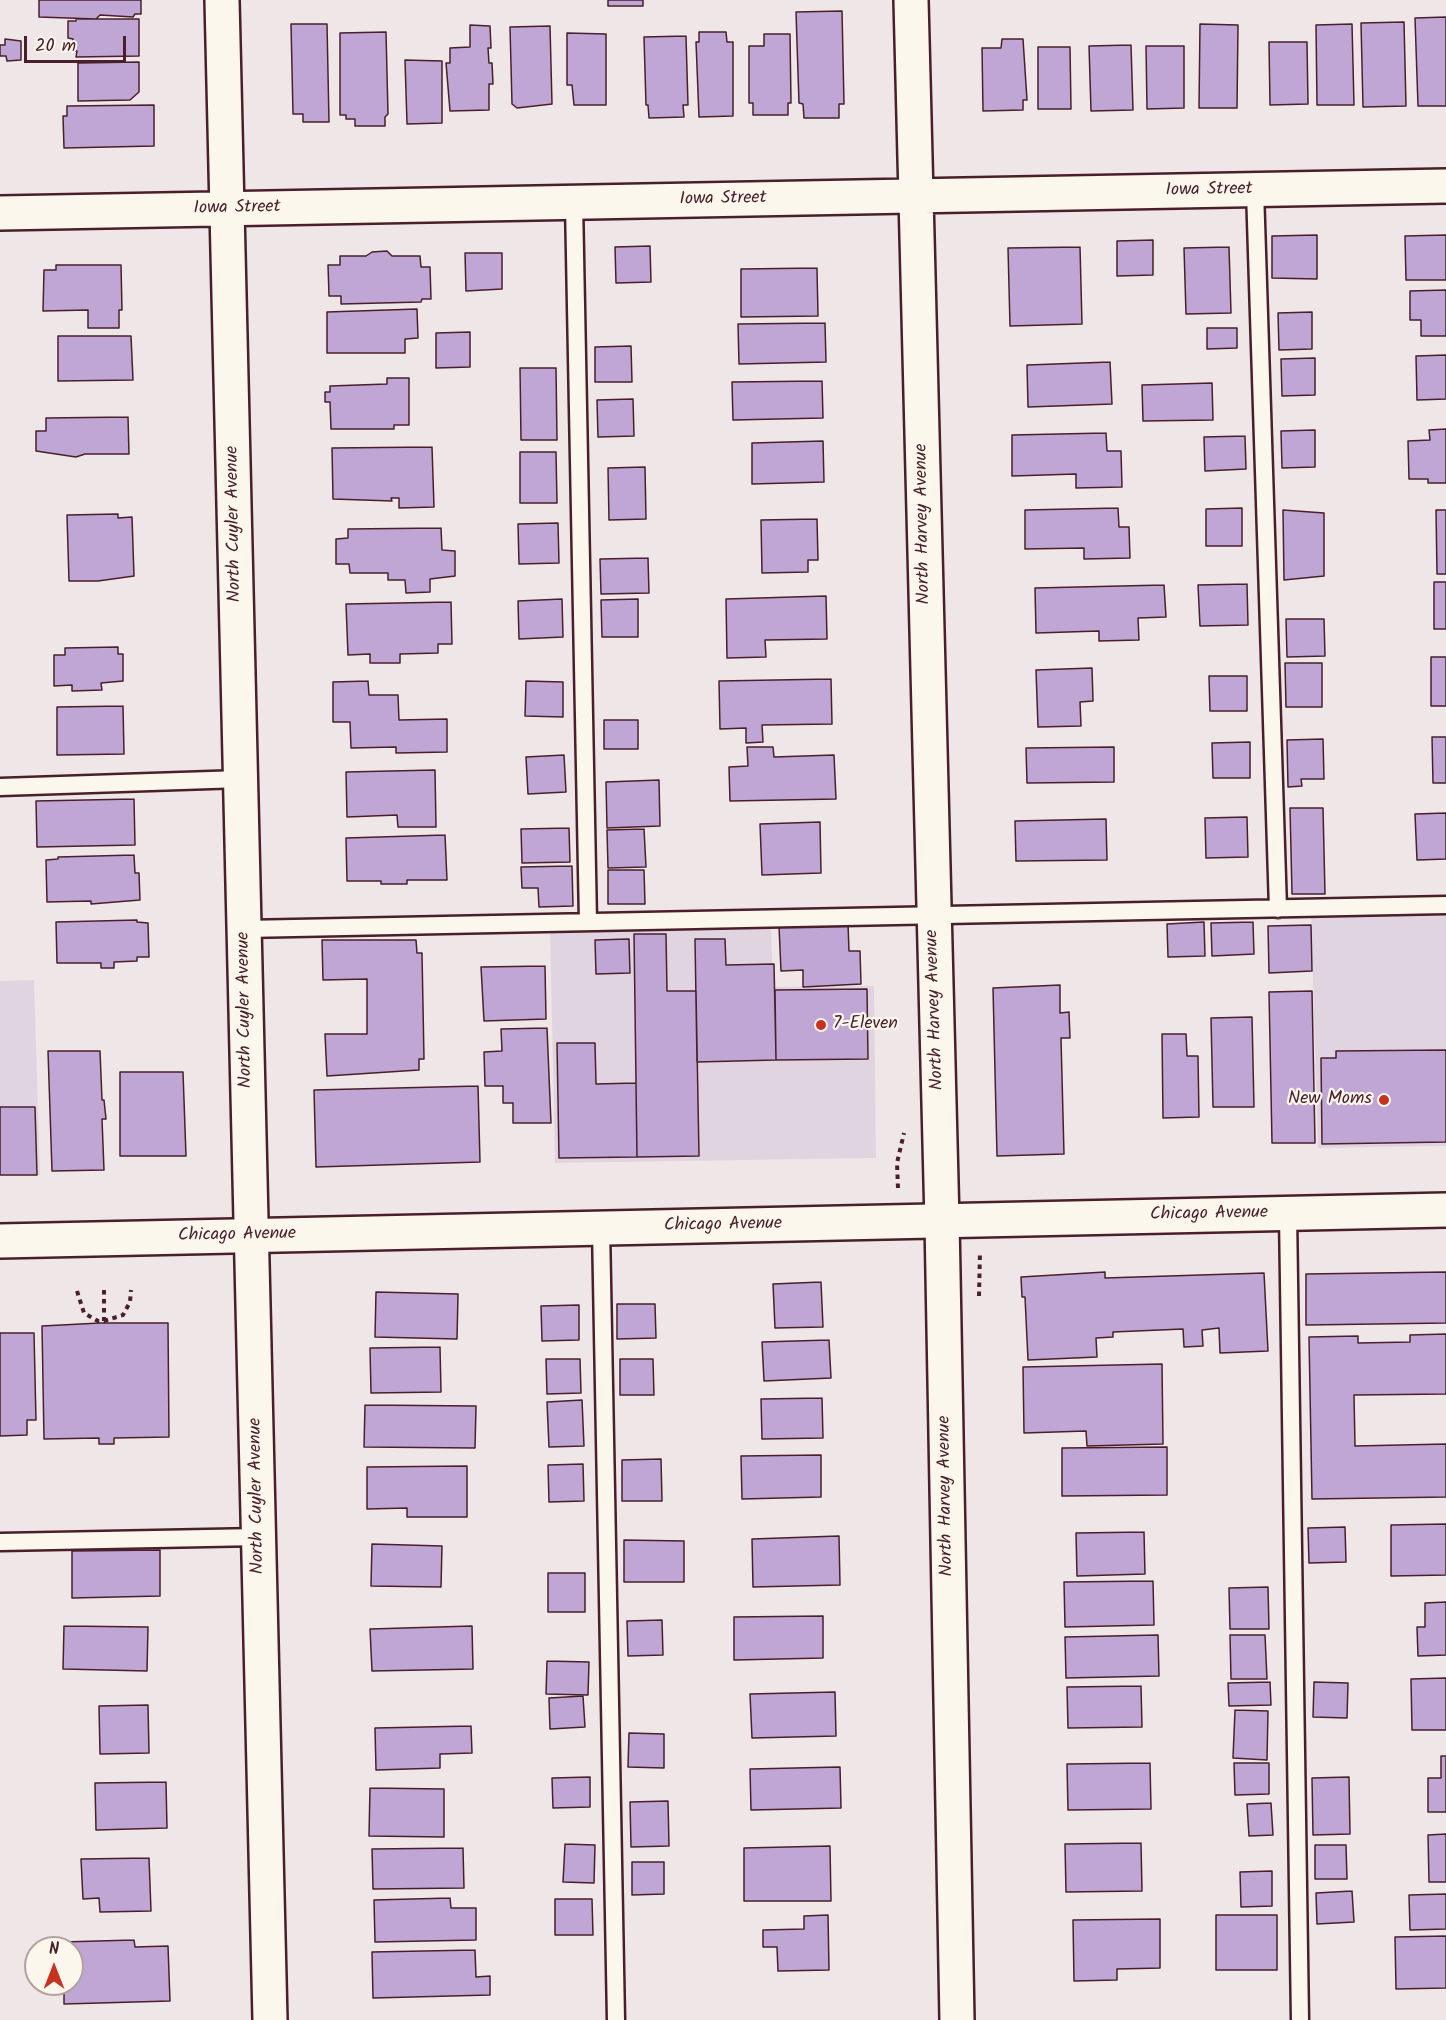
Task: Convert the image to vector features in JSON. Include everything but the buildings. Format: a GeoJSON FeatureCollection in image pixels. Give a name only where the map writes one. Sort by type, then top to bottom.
{"type":"FeatureCollection","features":[{"type":"Feature","properties":{"kind":"street","name":"North Cuyler Avenue"},"geometry":{"type":"LineString","coordinates":[[222,0],[270,2020]]}},
{"type":"Feature","properties":{"kind":"street","name":"North Harvey Avenue"},"geometry":{"type":"LineString","coordinates":[[911,0],[942,1221],[957,2020]]}},
{"type":"Feature","properties":{"kind":"street","name":"Iowa Street"},"geometry":{"type":"LineString","coordinates":[[0,213],[1446,186]]}},
{"type":"Feature","properties":{"kind":"street","name":"Chicago Avenue"},"geometry":{"type":"LineString","coordinates":[[0,1241],[1446,1210]]}},
{"type":"Feature","properties":{"kind":"lane"},"geometry":{"type":"LineString","coordinates":[[1255,190],[1278,909]]}},
{"type":"Feature","properties":{"kind":"lane"},"geometry":{"type":"LineString","coordinates":[[574,203],[588,922]]}},
{"type":"Feature","properties":{"kind":"lane"},"geometry":{"type":"LineString","coordinates":[[0,787],[241,779]]}},
{"type":"Feature","properties":{"kind":"lane"},"geometry":{"type":"LineString","coordinates":[[244,929],[1446,906]]}},
{"type":"Feature","properties":{"kind":"lane"},"geometry":{"type":"LineString","coordinates":[[1288,1214],[1300,2020]]}},
{"type":"Feature","properties":{"kind":"lane"},"geometry":{"type":"LineString","coordinates":[[600,1228],[616,2020]]}},
{"type":"Feature","properties":{"kind":"lane"},"geometry":{"type":"LineString","coordinates":[[0,1542],[259,1537]]}},
{"type":"Feature","properties":{"kind":"path"},"geometry":{"type":"LineString","coordinates":[[104,1290],[104,1321]]}},
{"type":"Feature","properties":{"kind":"path"},"geometry":{"type":"LineString","coordinates":[[77,1291],[84,1313],[98,1321],[104,1321],[123,1315],[130,1302],[131,1290]]}},
{"type":"Feature","properties":{"kind":"shaded area"},"geometry":{"type":"Polygon","coordinates":[[[1446,913],[1446,1146],[1318,1148],[1311,916],[1446,913]]]}},
{"type":"Feature","properties":{"kind":"shaded area"},"geometry":{"type":"Polygon","coordinates":[[[771,926],[773,987],[874,986],[876,1158],[555,1163],[550,930],[771,926]]]}},
{"type":"Feature","properties":{"kind":"shaded area"},"geometry":{"type":"Polygon","coordinates":[[[34,980],[40,1175],[0,1175],[0,981],[34,980]]]}},
{"type":"Feature","properties":{"kind":"place","name":"7-Eleven"},"geometry":{"type":"Point","coordinates":[821,1025]}},
{"type":"Feature","properties":{"kind":"place","name":"New Moms"},"geometry":{"type":"Point","coordinates":[1384,1100]}}]}
